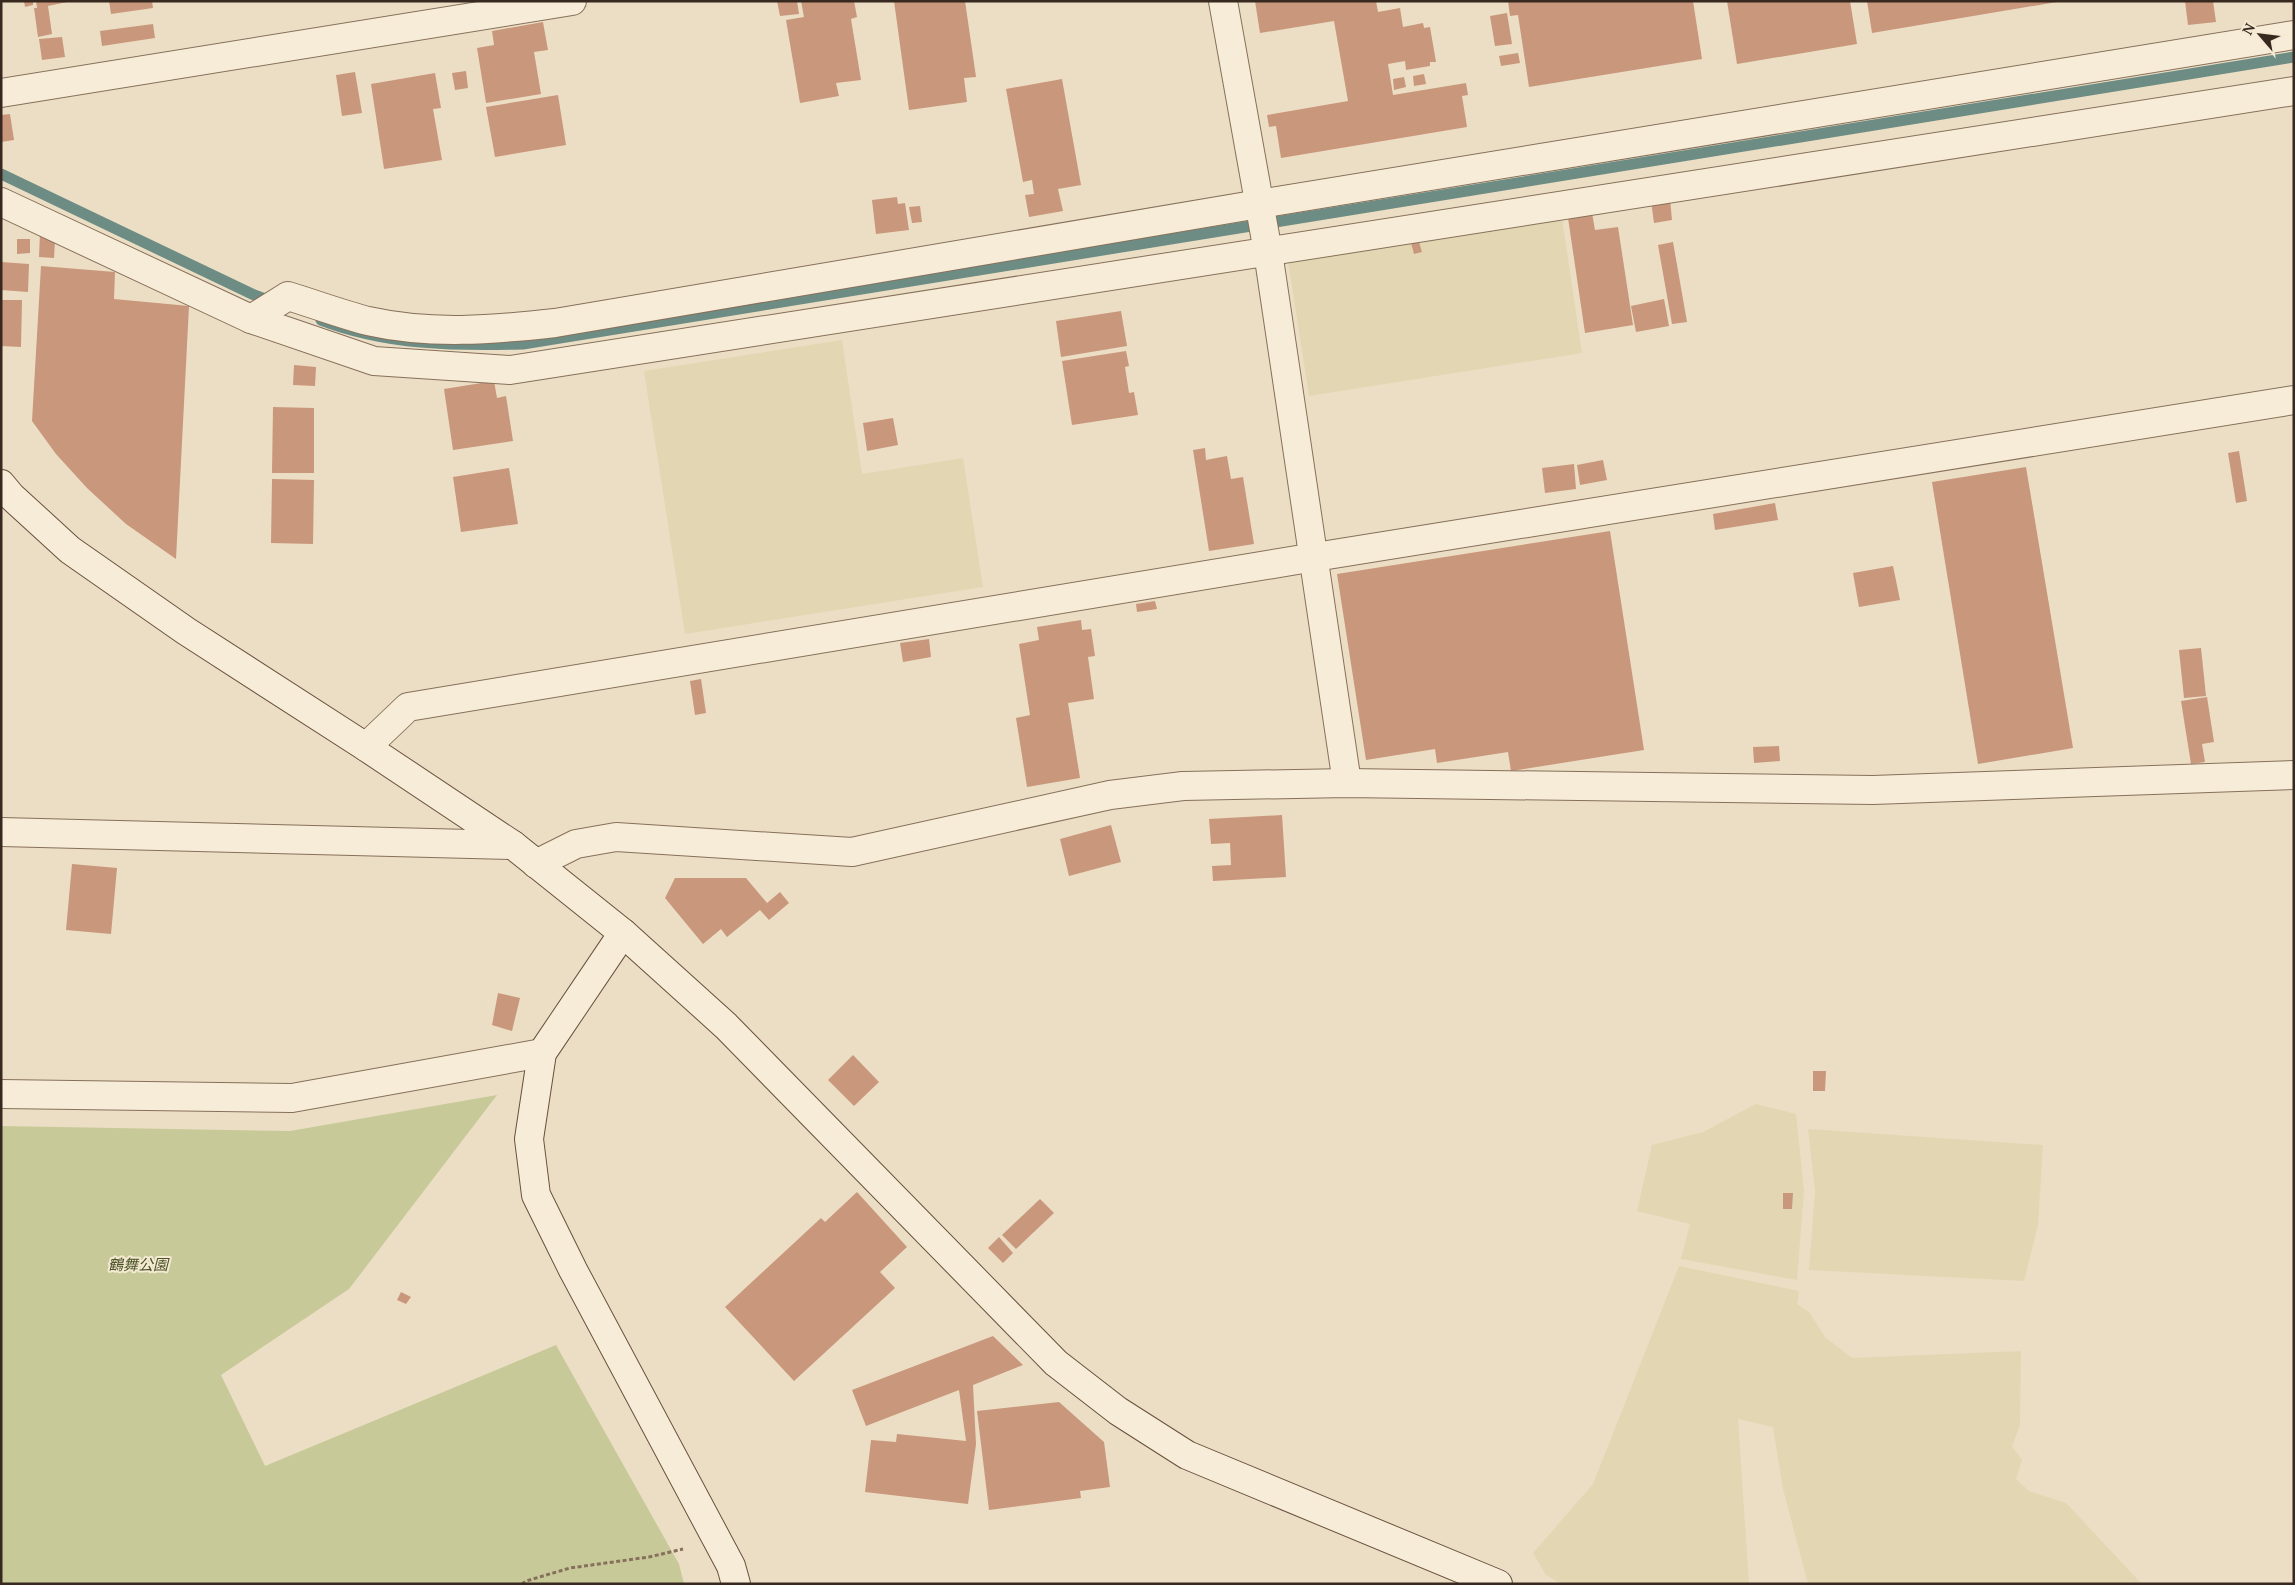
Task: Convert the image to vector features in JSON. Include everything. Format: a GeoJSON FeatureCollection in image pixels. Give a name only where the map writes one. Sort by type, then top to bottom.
{"type":"FeatureCollection","features":[{"type":"Feature","properties":{"kind":"street"},"geometry":{"type":"LineString","coordinates":[[1,93],[572,1]]}},
{"type":"Feature","properties":{"kind":"street"},"geometry":{"type":"LineString","coordinates":[[1224,1],[1268,252],[1315,557],[1347,783]]}},
{"type":"Feature","properties":{"kind":"street"},"geometry":{"type":"LineString","coordinates":[[251,319],[288,296],[369,321],[445,330],[500,329],[555,323],[1259,204],[2294,35]]}},
{"type":"Feature","properties":{"kind":"street"},"geometry":{"type":"LineString","coordinates":[[1,202],[251,319],[374,361],[510,370],[2294,91]]}},
{"type":"Feature","properties":{"kind":"street"},"geometry":{"type":"LineString","coordinates":[[366,747],[408,707],[1315,557],[2294,400]]}},
{"type":"Feature","properties":{"kind":"street"},"geometry":{"type":"LineString","coordinates":[[1,484],[11,496],[70,550],[186,631],[514,845],[623,933],[726,1026],[1056,1363],[1118,1411],[1187,1455],[1498,1584]]}},
{"type":"Feature","properties":{"kind":"street"},"geometry":{"type":"LineString","coordinates":[[536,864],[576,844],[616,837],[852,852],[1110,795],[1183,786],[1347,783],[1873,790],[2294,775]]}},
{"type":"Feature","properties":{"kind":"street"},"geometry":{"type":"LineString","coordinates":[[1,832],[514,845]]}},
{"type":"Feature","properties":{"kind":"street"},"geometry":{"type":"LineString","coordinates":[[623,933],[542,1053],[529,1139],[536,1195],[573,1270],[731,1566],[736,1584]]}},
{"type":"Feature","properties":{"kind":"street"},"geometry":{"type":"LineString","coordinates":[[1,1094],[292,1098],[542,1053]]}},
{"type":"Feature","properties":{"kind":"path"},"geometry":{"type":"LineString","coordinates":[[522,1584],[526,1581],[570,1568],[649,1556],[718,1542]]}},
{"type":"Feature","properties":{"kind":"shaded area"},"geometry":{"type":"Polygon","coordinates":[[[1562,218],[1582,353],[1309,396],[1288,261],[1562,218]]]}},
{"type":"Feature","properties":{"kind":"shaded area"},"geometry":{"type":"Polygon","coordinates":[[[842,340],[862,474],[963,458],[983,587],[685,634],[644,371],[842,340]]]}},
{"type":"Feature","properties":{"kind":"shaded area"},"geometry":{"type":"Polygon","coordinates":[[[1756,1104],[1796,1114],[1804,1191],[1797,1280],[1681,1259],[1690,1224],[1637,1211],[1652,1145],[1703,1132],[1756,1104]]]}},
{"type":"Feature","properties":{"kind":"shaded area"},"geometry":{"type":"Polygon","coordinates":[[[1808,1129],[2043,1145],[2038,1226],[2024,1281],[1809,1270],[1815,1192],[1808,1129]]]}},
{"type":"Feature","properties":{"kind":"shaded area"},"geometry":{"type":"Polygon","coordinates":[[[1679,1266],[1799,1291],[1797,1304],[1809,1312],[1825,1337],[1852,1358],[2021,1351],[2020,1425],[2012,1446],[2022,1460],[2016,1479],[2029,1491],[2066,1503],[2142,1584],[1808,1584],[1783,1489],[1773,1427],[1738,1419],[1749,1584],[1561,1584],[1546,1575],[1533,1553],[1593,1484],[1679,1266]]]}},
{"type":"Feature","properties":{"kind":"green space","name":"鶴舞公園"},"geometry":{"type":"Polygon","coordinates":[[[497,1095],[349,1289],[221,1375],[265,1466],[556,1345],[679,1564],[684,1584],[1,1584],[1,1126],[290,1131],[497,1095]]]}},
{"type":"Feature","properties":{"kind":"building"},"geometry":{"type":"Polygon","coordinates":[[[24,1],[33,1],[33,5],[25,7],[24,1]]]}},
{"type":"Feature","properties":{"kind":"building"},"geometry":{"type":"Polygon","coordinates":[[[36,1],[72,1],[48,6],[52,34],[38,37],[34,8],[37,8],[36,1]]]}},
{"type":"Feature","properties":{"kind":"building"},"geometry":{"type":"Polygon","coordinates":[[[109,1],[152,1],[153,8],[111,14],[109,1]]]}},
{"type":"Feature","properties":{"kind":"building"},"geometry":{"type":"Polygon","coordinates":[[[777,1],[797,1],[799,14],[780,16],[777,1]]]}},
{"type":"Feature","properties":{"kind":"building"},"geometry":{"type":"Polygon","coordinates":[[[801,1],[854,1],[857,17],[851,19],[861,80],[836,83],[839,96],[800,103],[786,20],[804,17],[801,1]]]}},
{"type":"Feature","properties":{"kind":"building"},"geometry":{"type":"Polygon","coordinates":[[[894,1],[965,1],[976,77],[964,78],[967,102],[909,110],[894,1]]]}},
{"type":"Feature","properties":{"kind":"building"},"geometry":{"type":"Polygon","coordinates":[[[1255,1],[1376,1],[1378,12],[1400,8],[1403,27],[1423,23],[1424,28],[1430,27],[1436,62],[1430,62],[1430,66],[1406,70],[1405,61],[1388,64],[1393,95],[1466,83],[1468,95],[1462,96],[1467,127],[1281,158],[1276,126],[1269,127],[1267,115],[1348,101],[1334,21],[1260,33],[1255,1]]]}},
{"type":"Feature","properties":{"kind":"building"},"geometry":{"type":"Polygon","coordinates":[[[1508,1],[1693,1],[1702,59],[1529,87],[1518,15],[1510,16],[1508,1]]]}},
{"type":"Feature","properties":{"kind":"building"},"geometry":{"type":"Polygon","coordinates":[[[1727,1],[1850,1],[1857,44],[1737,64],[1727,1]]]}},
{"type":"Feature","properties":{"kind":"building"},"geometry":{"type":"Polygon","coordinates":[[[1867,1],[2057,1],[2057,2],[1872,33],[1867,1]]]}},
{"type":"Feature","properties":{"kind":"building"},"geometry":{"type":"Polygon","coordinates":[[[2185,1],[2213,1],[2216,22],[2188,25],[2185,1]]]}},
{"type":"Feature","properties":{"kind":"building"},"geometry":{"type":"Polygon","coordinates":[[[1507,13],[1512,44],[1495,46],[1490,16],[1507,13]]]}},
{"type":"Feature","properties":{"kind":"building"},"geometry":{"type":"Polygon","coordinates":[[[543,22],[548,50],[534,52],[541,94],[486,103],[477,48],[494,45],[492,31],[543,22]]]}},
{"type":"Feature","properties":{"kind":"building"},"geometry":{"type":"Polygon","coordinates":[[[153,24],[155,38],[102,46],[100,31],[153,24]]]}},
{"type":"Feature","properties":{"kind":"building"},"geometry":{"type":"Polygon","coordinates":[[[62,37],[65,57],[42,60],[39,39],[62,37]]]}},
{"type":"Feature","properties":{"kind":"building"},"geometry":{"type":"Polygon","coordinates":[[[1518,53],[1520,63],[1501,66],[1499,56],[1518,53]]]}},
{"type":"Feature","properties":{"kind":"building"},"geometry":{"type":"Polygon","coordinates":[[[466,71],[468,88],[455,90],[452,73],[466,71]]]}},
{"type":"Feature","properties":{"kind":"building"},"geometry":{"type":"Polygon","coordinates":[[[355,72],[362,113],[342,116],[336,75],[355,72]]]}},
{"type":"Feature","properties":{"kind":"building"},"geometry":{"type":"Polygon","coordinates":[[[435,73],[441,108],[433,109],[442,160],[384,169],[371,84],[435,73]]]}},
{"type":"Feature","properties":{"kind":"building"},"geometry":{"type":"Polygon","coordinates":[[[1424,74],[1426,84],[1414,86],[1413,76],[1424,74]]]}},
{"type":"Feature","properties":{"kind":"building"},"geometry":{"type":"Polygon","coordinates":[[[1404,77],[1406,87],[1394,90],[1393,79],[1404,77]]]}},
{"type":"Feature","properties":{"kind":"building"},"geometry":{"type":"Polygon","coordinates":[[[1062,79],[1081,185],[1058,189],[1063,211],[1029,217],[1025,195],[1034,194],[1032,180],[1023,182],[1006,89],[1062,79]]]}},
{"type":"Feature","properties":{"kind":"building"},"geometry":{"type":"Polygon","coordinates":[[[558,95],[566,145],[495,157],[486,107],[558,95]]]}},
{"type":"Feature","properties":{"kind":"building"},"geometry":{"type":"Polygon","coordinates":[[[10,114],[14,140],[1,142],[1,115],[10,114]]]}},
{"type":"Feature","properties":{"kind":"building"},"geometry":{"type":"Polygon","coordinates":[[[897,197],[898,204],[905,203],[909,230],[876,234],[872,200],[897,197]]]}},
{"type":"Feature","properties":{"kind":"building"},"geometry":{"type":"Polygon","coordinates":[[[1670,199],[1672,220],[1654,223],[1651,201],[1670,199]]]}},
{"type":"Feature","properties":{"kind":"building"},"geometry":{"type":"Polygon","coordinates":[[[920,206],[922,222],[912,223],[909,207],[920,206]]]}},
{"type":"Feature","properties":{"kind":"building"},"geometry":{"type":"Polygon","coordinates":[[[1591,207],[1595,230],[1618,227],[1633,325],[1585,333],[1567,211],[1591,207]]]}},
{"type":"Feature","properties":{"kind":"building"},"geometry":{"type":"Polygon","coordinates":[[[40,233],[55,241],[54,258],[39,257],[40,233]]]}},
{"type":"Feature","properties":{"kind":"building"},"geometry":{"type":"Polygon","coordinates":[[[17,239],[30,239],[30,253],[17,254],[17,239]]]}},
{"type":"Feature","properties":{"kind":"building"},"geometry":{"type":"Polygon","coordinates":[[[1419,242],[1422,252],[1414,254],[1411,243],[1419,242]]]}},
{"type":"Feature","properties":{"kind":"building"},"geometry":{"type":"Polygon","coordinates":[[[1673,242],[1687,322],[1672,324],[1658,245],[1673,242]]]}},
{"type":"Feature","properties":{"kind":"building"},"geometry":{"type":"Polygon","coordinates":[[[1,262],[29,264],[28,292],[1,290],[1,262]]]}},
{"type":"Feature","properties":{"kind":"building"},"geometry":{"type":"Polygon","coordinates":[[[41,266],[115,272],[114,299],[189,306],[176,559],[126,524],[87,488],[56,454],[32,421],[41,266]]]}},
{"type":"Feature","properties":{"kind":"building"},"geometry":{"type":"Polygon","coordinates":[[[1664,299],[1669,326],[1636,332],[1631,306],[1664,299]]]}},
{"type":"Feature","properties":{"kind":"building"},"geometry":{"type":"Polygon","coordinates":[[[1,300],[22,300],[21,347],[1,346],[1,300]]]}},
{"type":"Feature","properties":{"kind":"building"},"geometry":{"type":"Polygon","coordinates":[[[1121,311],[1127,346],[1061,357],[1056,321],[1121,311]]]}},
{"type":"Feature","properties":{"kind":"building"},"geometry":{"type":"Polygon","coordinates":[[[1126,351],[1129,366],[1125,367],[1129,393],[1134,392],[1138,415],[1072,425],[1062,361],[1126,351]]]}},
{"type":"Feature","properties":{"kind":"building"},"geometry":{"type":"Polygon","coordinates":[[[294,365],[316,367],[315,386],[293,385],[294,365]]]}},
{"type":"Feature","properties":{"kind":"building"},"geometry":{"type":"Polygon","coordinates":[[[494,381],[497,398],[506,396],[513,441],[453,450],[444,389],[494,381]]]}},
{"type":"Feature","properties":{"kind":"building"},"geometry":{"type":"Polygon","coordinates":[[[273,407],[314,408],[314,473],[272,473],[273,407]]]}},
{"type":"Feature","properties":{"kind":"building"},"geometry":{"type":"Polygon","coordinates":[[[893,418],[898,445],[867,451],[863,423],[893,418]]]}},
{"type":"Feature","properties":{"kind":"building"},"geometry":{"type":"Polygon","coordinates":[[[1205,448],[1206,460],[1227,456],[1231,479],[1243,477],[1254,544],[1209,551],[1193,450],[1205,448]]]}},
{"type":"Feature","properties":{"kind":"building"},"geometry":{"type":"Polygon","coordinates":[[[2239,451],[2247,501],[2236,503],[2228,453],[2239,451]]]}},
{"type":"Feature","properties":{"kind":"building"},"geometry":{"type":"Polygon","coordinates":[[[1603,460],[1607,480],[1580,485],[1577,465],[1603,460]]]}},
{"type":"Feature","properties":{"kind":"building"},"geometry":{"type":"Polygon","coordinates":[[[1574,464],[1576,489],[1545,493],[1542,468],[1574,464]]]}},
{"type":"Feature","properties":{"kind":"building"},"geometry":{"type":"Polygon","coordinates":[[[2026,467],[2073,748],[1978,764],[1932,482],[2026,467]]]}},
{"type":"Feature","properties":{"kind":"building"},"geometry":{"type":"Polygon","coordinates":[[[509,468],[518,524],[461,532],[453,477],[509,468]]]}},
{"type":"Feature","properties":{"kind":"building"},"geometry":{"type":"Polygon","coordinates":[[[272,479],[314,480],[313,544],[271,543],[272,479]]]}},
{"type":"Feature","properties":{"kind":"building"},"geometry":{"type":"Polygon","coordinates":[[[1775,503],[1778,520],[1715,530],[1713,514],[1775,503]]]}},
{"type":"Feature","properties":{"kind":"building"},"geometry":{"type":"Polygon","coordinates":[[[1610,531],[1644,750],[1511,771],[1508,752],[1437,763],[1435,749],[1366,760],[1337,574],[1610,531]]]}},
{"type":"Feature","properties":{"kind":"building"},"geometry":{"type":"Polygon","coordinates":[[[1893,566],[1900,600],[1859,607],[1853,573],[1893,566]]]}},
{"type":"Feature","properties":{"kind":"building"},"geometry":{"type":"Polygon","coordinates":[[[1155,601],[1157,609],[1137,612],[1136,604],[1155,601]]]}},
{"type":"Feature","properties":{"kind":"building"},"geometry":{"type":"Polygon","coordinates":[[[1081,620],[1082,630],[1091,629],[1095,656],[1088,657],[1094,699],[1068,703],[1080,778],[1027,787],[1016,718],[1030,715],[1019,644],[1039,640],[1037,627],[1081,620]]]}},
{"type":"Feature","properties":{"kind":"building"},"geometry":{"type":"Polygon","coordinates":[[[929,639],[931,657],[903,662],[900,643],[929,639]]]}},
{"type":"Feature","properties":{"kind":"building"},"geometry":{"type":"Polygon","coordinates":[[[2201,648],[2206,696],[2184,698],[2179,650],[2201,648]]]}},
{"type":"Feature","properties":{"kind":"building"},"geometry":{"type":"Polygon","coordinates":[[[701,679],[706,713],[695,715],[690,681],[701,679]]]}},
{"type":"Feature","properties":{"kind":"building"},"geometry":{"type":"Polygon","coordinates":[[[2207,697],[2214,742],[2202,744],[2205,762],[2191,764],[2181,701],[2207,697]]]}},
{"type":"Feature","properties":{"kind":"building"},"geometry":{"type":"Polygon","coordinates":[[[1779,746],[1780,761],[1754,763],[1753,747],[1779,746]]]}},
{"type":"Feature","properties":{"kind":"building"},"geometry":{"type":"Polygon","coordinates":[[[1282,815],[1286,877],[1213,881],[1212,866],[1231,865],[1230,843],[1211,844],[1209,819],[1282,815]]]}},
{"type":"Feature","properties":{"kind":"building"},"geometry":{"type":"Polygon","coordinates":[[[1111,825],[1121,862],[1069,876],[1060,839],[1111,825]]]}},
{"type":"Feature","properties":{"kind":"building"},"geometry":{"type":"Polygon","coordinates":[[[72,864],[117,868],[111,934],[66,930],[72,864]]]}},
{"type":"Feature","properties":{"kind":"building"},"geometry":{"type":"Polygon","coordinates":[[[675,878],[746,878],[767,903],[780,892],[789,903],[769,920],[760,910],[727,937],[721,929],[703,944],[665,898],[675,878]]]}},
{"type":"Feature","properties":{"kind":"building"},"geometry":{"type":"Polygon","coordinates":[[[498,993],[520,998],[512,1031],[492,1025],[498,993]]]}},
{"type":"Feature","properties":{"kind":"building"},"geometry":{"type":"Polygon","coordinates":[[[853,1055],[879,1082],[854,1106],[828,1080],[853,1055]]]}},
{"type":"Feature","properties":{"kind":"building"},"geometry":{"type":"Polygon","coordinates":[[[1813,1071],[1826,1071],[1825,1091],[1813,1091],[1813,1071]]]}},
{"type":"Feature","properties":{"kind":"building"},"geometry":{"type":"Polygon","coordinates":[[[857,1192],[907,1247],[880,1272],[895,1288],[794,1381],[725,1307],[821,1218],[825,1222],[857,1192]]]}},
{"type":"Feature","properties":{"kind":"building"},"geometry":{"type":"Polygon","coordinates":[[[1783,1193],[1793,1193],[1792,1209],[1783,1209],[1783,1193]]]}},
{"type":"Feature","properties":{"kind":"building"},"geometry":{"type":"Polygon","coordinates":[[[1040,1199],[1054,1213],[1016,1249],[1002,1235],[1040,1199]]]}},
{"type":"Feature","properties":{"kind":"building"},"geometry":{"type":"Polygon","coordinates":[[[999,1237],[1013,1253],[1003,1263],[988,1248],[999,1237]]]}},
{"type":"Feature","properties":{"kind":"building"},"geometry":{"type":"Polygon","coordinates":[[[401,1292],[411,1297],[406,1304],[397,1300],[401,1292]]]}},
{"type":"Feature","properties":{"kind":"building"},"geometry":{"type":"Polygon","coordinates":[[[993,1336],[1023,1365],[973,1385],[976,1444],[968,1504],[865,1492],[871,1440],[896,1442],[897,1434],[966,1441],[959,1390],[866,1426],[852,1390],[993,1336]]]}},
{"type":"Feature","properties":{"kind":"building"},"geometry":{"type":"Polygon","coordinates":[[[1059,1402],[1104,1442],[1110,1487],[1080,1491],[1081,1498],[989,1510],[977,1411],[1059,1402]]]}},
{"type":"Feature","properties":{"kind":"waterway"},"geometry":{"type":"LineString","coordinates":[[321,320],[370,335],[421,342],[472,345],[523,344],[2294,57]]}},
{"type":"Feature","properties":{"kind":"waterway"},"geometry":{"type":"LineString","coordinates":[[1,174],[252,294],[273,302]]}}]}
